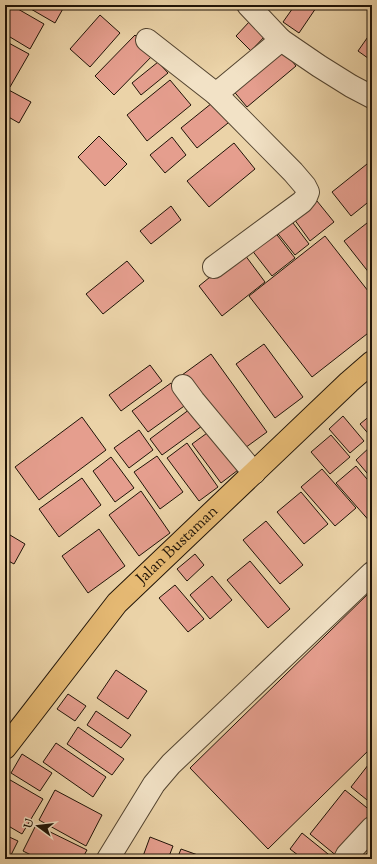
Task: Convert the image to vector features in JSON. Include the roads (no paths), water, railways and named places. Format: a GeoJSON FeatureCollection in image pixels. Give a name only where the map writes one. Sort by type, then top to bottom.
{"type":"FeatureCollection","features":[{"type":"Feature","properties":{"kind":"main road","name":"Jalan Bustaman"},"geometry":{"type":"LineString","coordinates":[[5,748],[117,603],[349,382],[372,362]]}},
{"type":"Feature","properties":{"kind":"street"},"geometry":{"type":"LineString","coordinates":[[248,5],[281,40],[319,66],[372,97]]}},
{"type":"Feature","properties":{"kind":"street"},"geometry":{"type":"LineString","coordinates":[[147,40],[216,94],[293,172],[308,192],[302,202],[214,267]]}},
{"type":"Feature","properties":{"kind":"street"},"geometry":{"type":"LineString","coordinates":[[216,94],[281,40]]}},
{"type":"Feature","properties":{"kind":"street"},"geometry":{"type":"LineString","coordinates":[[183,386],[254,473]]}},
{"type":"Feature","properties":{"kind":"street"},"geometry":{"type":"LineString","coordinates":[[108,859],[154,784],[171,764],[372,573]]}},
{"type":"Feature","properties":{"kind":"street"},"geometry":{"type":"LineString","coordinates":[[345,859],[372,828]]}}]}
